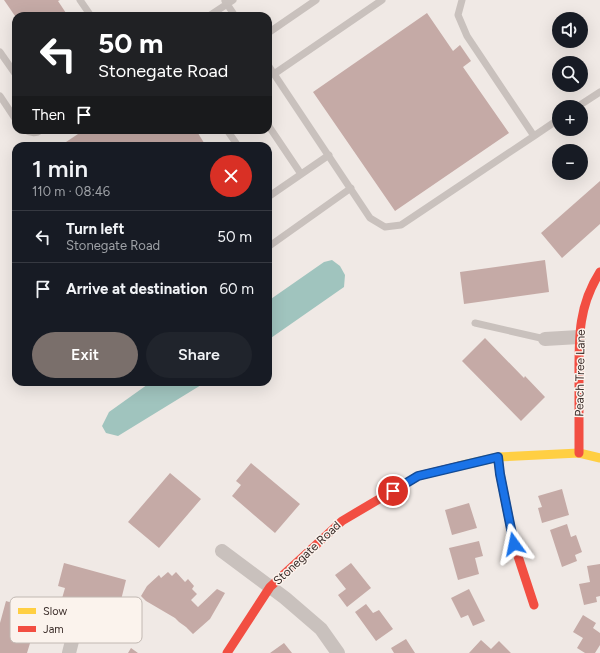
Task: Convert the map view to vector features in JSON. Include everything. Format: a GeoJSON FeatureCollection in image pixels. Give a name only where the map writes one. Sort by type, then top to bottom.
{"type":"FeatureCollection","features":[{"type":"Feature","properties":{"kind":"street","name":"Peach Tree Lane"},"geometry":{"type":"LineString","coordinates":[[579,454],[579,337],[586,300],[593,283],[600,272]]}},
{"type":"Feature","properties":{"kind":"street"},"geometry":{"type":"LineString","coordinates":[[545,339],[579,337]]}},
{"type":"Feature","properties":{"kind":"street","name":"Stonegate Road"},"geometry":{"type":"LineString","coordinates":[[227,653],[270,587],[342,521],[418,476],[498,457],[579,454],[600,458]]}},
{"type":"Feature","properties":{"kind":"street"},"geometry":{"type":"LineString","coordinates":[[498,457],[514,544],[534,605]]}},
{"type":"Feature","properties":{"kind":"street"},"geometry":{"type":"LineString","coordinates":[[222,551],[270,587],[321,629],[338,653]]}},
{"type":"Feature","properties":{"kind":"street"},"geometry":{"type":"LineString","coordinates":[[69,653],[72,643]]}},
{"type":"Feature","properties":{"kind":"lane"},"geometry":{"type":"LineString","coordinates":[[80,0],[88,12]]}},
{"type":"Feature","properties":{"kind":"lane"},"geometry":{"type":"LineString","coordinates":[[272,30],[316,0]]}},
{"type":"Feature","properties":{"kind":"lane"},"geometry":{"type":"LineString","coordinates":[[274,74],[382,0]]}},
{"type":"Feature","properties":{"kind":"lane"},"geometry":{"type":"LineString","coordinates":[[462,0],[458,15],[467,36],[534,136]]}},
{"type":"Feature","properties":{"kind":"lane"},"geometry":{"type":"LineString","coordinates":[[214,12],[228,1],[233,12]]}},
{"type":"Feature","properties":{"kind":"lane"},"geometry":{"type":"LineString","coordinates":[[0,52],[12,69]]}},
{"type":"Feature","properties":{"kind":"lane"},"geometry":{"type":"LineString","coordinates":[[272,71],[370,218],[385,227],[401,224],[552,124]]}},
{"type":"Feature","properties":{"kind":"lane"},"geometry":{"type":"LineString","coordinates":[[588,100],[600,92]]}},
{"type":"Feature","properties":{"kind":"lane"},"geometry":{"type":"LineString","coordinates":[[0,96],[12,114]]}},
{"type":"Feature","properties":{"kind":"lane"},"geometry":{"type":"LineString","coordinates":[[272,131],[301,174]]}},
{"type":"Feature","properties":{"kind":"lane"},"geometry":{"type":"LineString","coordinates":[[272,191],[329,155]]}},
{"type":"Feature","properties":{"kind":"lane"},"geometry":{"type":"LineString","coordinates":[[272,244],[351,188]]}},
{"type":"Feature","properties":{"kind":"lane"},"geometry":{"type":"LineString","coordinates":[[475,323],[545,339]]}},
{"type":"Feature","properties":{"kind":"water"},"geometry":{"type":"Polygon","coordinates":[[[332,260],[340,266],[345,275],[344,287],[272,337],[272,298],[324,262],[332,260]]]}},
{"type":"Feature","properties":{"kind":"water"},"geometry":{"type":"Polygon","coordinates":[[[145,386],[199,386],[118,436],[106,433],[102,426],[109,412],[145,386]]]}},
{"type":"Feature","properties":{"kind":"building"},"geometry":{"type":"Polygon","coordinates":[[[4,0],[60,0],[58,1],[65,12],[12,12],[4,0]]]}},
{"type":"Feature","properties":{"kind":"building"},"geometry":{"type":"Polygon","coordinates":[[[427,13],[453,51],[460,45],[471,61],[463,67],[509,133],[395,211],[313,92],[427,13]]]}},
{"type":"Feature","properties":{"kind":"building"},"geometry":{"type":"Polygon","coordinates":[[[78,134],[198,134],[204,142],[66,142],[78,134]]]}},
{"type":"Feature","properties":{"kind":"building"},"geometry":{"type":"Polygon","coordinates":[[[600,181],[600,224],[562,258],[541,233],[600,181]]]}},
{"type":"Feature","properties":{"kind":"building"},"geometry":{"type":"Polygon","coordinates":[[[545,260],[549,292],[464,304],[460,272],[545,260]]]}},
{"type":"Feature","properties":{"kind":"building"},"geometry":{"type":"Polygon","coordinates":[[[485,338],[545,397],[521,421],[462,361],[485,338]]]}},
{"type":"Feature","properties":{"kind":"building"},"geometry":{"type":"Polygon","coordinates":[[[251,463],[300,504],[275,533],[232,496],[241,485],[236,481],[251,463]]]}},
{"type":"Feature","properties":{"kind":"building"},"geometry":{"type":"Polygon","coordinates":[[[170,473],[201,499],[159,548],[128,522],[170,473]]]}},
{"type":"Feature","properties":{"kind":"building"},"geometry":{"type":"Polygon","coordinates":[[[562,489],[569,515],[542,523],[538,508],[542,507],[538,496],[562,489]]]}},
{"type":"Feature","properties":{"kind":"building"},"geometry":{"type":"Polygon","coordinates":[[[469,503],[477,528],[452,535],[445,510],[469,503]]]}},
{"type":"Feature","properties":{"kind":"building"},"geometry":{"type":"Polygon","coordinates":[[[567,524],[571,537],[576,535],[582,552],[575,555],[577,561],[562,567],[550,530],[567,524]]]}},
{"type":"Feature","properties":{"kind":"building"},"geometry":{"type":"Polygon","coordinates":[[[479,541],[483,556],[475,558],[479,574],[458,580],[449,548],[479,541]]]}},
{"type":"Feature","properties":{"kind":"building"},"geometry":{"type":"Polygon","coordinates":[[[64,563],[126,580],[122,597],[62,597],[65,588],[58,586],[64,563]]]}},
{"type":"Feature","properties":{"kind":"building"},"geometry":{"type":"Polygon","coordinates":[[[351,563],[371,588],[347,607],[338,595],[346,589],[335,575],[351,563]]]}},
{"type":"Feature","properties":{"kind":"building"},"geometry":{"type":"Polygon","coordinates":[[[600,564],[600,596],[596,597],[597,602],[584,605],[579,584],[590,582],[587,566],[600,564]]]}},
{"type":"Feature","properties":{"kind":"building"},"geometry":{"type":"Polygon","coordinates":[[[168,572],[172,576],[176,572],[185,582],[188,579],[194,586],[192,589],[197,594],[191,600],[198,607],[217,589],[225,593],[210,619],[193,634],[175,618],[146,601],[141,596],[147,586],[159,575],[161,578],[168,572]]]}},
{"type":"Feature","properties":{"kind":"building"},"geometry":{"type":"Polygon","coordinates":[[[469,589],[485,621],[473,626],[468,615],[461,618],[451,598],[469,589]]]}},
{"type":"Feature","properties":{"kind":"building"},"geometry":{"type":"Polygon","coordinates":[[[6,601],[10,602],[10,643],[30,643],[27,653],[0,653],[0,623],[6,601]]]}},
{"type":"Feature","properties":{"kind":"building"},"geometry":{"type":"Polygon","coordinates":[[[366,604],[373,613],[379,610],[393,629],[376,641],[355,612],[366,604]]]}},
{"type":"Feature","properties":{"kind":"building"},"geometry":{"type":"Polygon","coordinates":[[[583,615],[596,623],[593,628],[600,633],[600,645],[595,653],[585,653],[577,648],[583,638],[573,632],[583,615]]]}},
{"type":"Feature","properties":{"kind":"building"},"geometry":{"type":"Polygon","coordinates":[[[406,639],[415,653],[394,653],[391,648],[406,639]]]}},
{"type":"Feature","properties":{"kind":"building"},"geometry":{"type":"Polygon","coordinates":[[[481,640],[491,649],[499,641],[511,653],[469,653],[481,640]]]}},
{"type":"Feature","properties":{"kind":"building"},"geometry":{"type":"Polygon","coordinates":[[[284,643],[292,653],[270,653],[284,643]]]}},
{"type":"Feature","properties":{"kind":"building"},"geometry":{"type":"Polygon","coordinates":[[[131,648],[138,653],[128,653],[131,648]]]}},
{"type":"Feature","properties":{"kind":"traffic: slow"},"geometry":{"type":"LineString","coordinates":[[459,466],[498,457],[579,453],[600,458]]}},
{"type":"Feature","properties":{"kind":"traffic: jam"},"geometry":{"type":"LineString","coordinates":[[579,453],[579,353],[581,325],[583,312],[592,285],[600,272]]}},
{"type":"Feature","properties":{"kind":"traffic: jam"},"geometry":{"type":"LineString","coordinates":[[498,457],[514,544],[534,605]]}},
{"type":"Feature","properties":{"kind":"traffic: jam"},"geometry":{"type":"LineString","coordinates":[[227,653],[270,587],[342,521],[418,476],[459,466]]}},
{"type":"Feature","properties":{"kind":"route"},"geometry":{"type":"LineString","coordinates":[[393,491],[418,476],[498,457],[514,544]]}}]}
